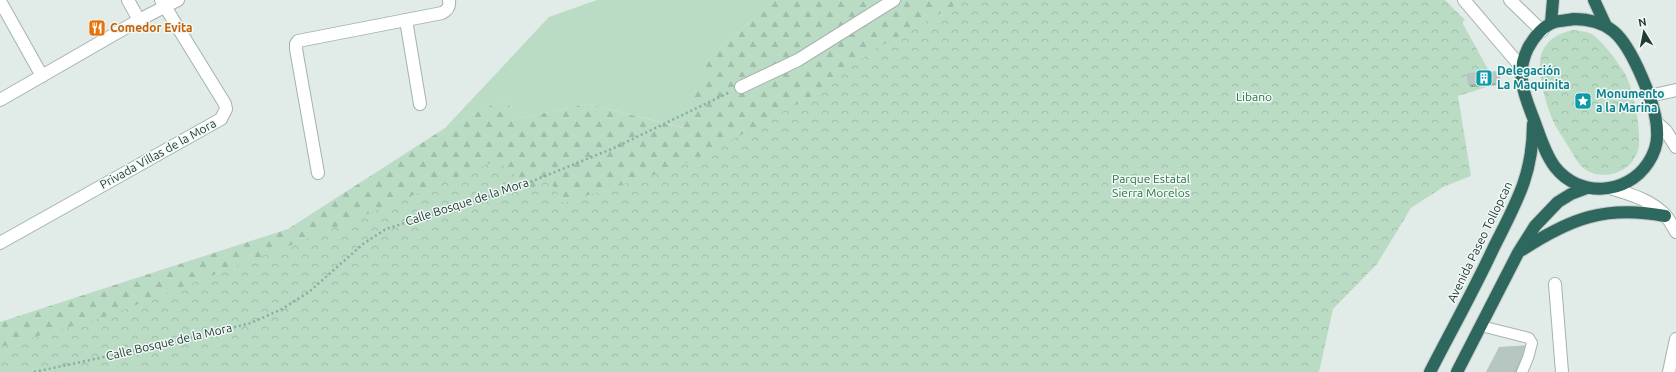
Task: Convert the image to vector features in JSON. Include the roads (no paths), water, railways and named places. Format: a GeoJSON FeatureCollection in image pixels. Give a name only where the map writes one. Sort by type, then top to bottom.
{"type":"FeatureCollection","features":[{"type":"Feature","properties":{"kind":"highway"},"geometry":{"type":"LineString","coordinates":[[1546,27],[1553,0]]}},
{"type":"Feature","properties":{"kind":"highway"},"geometry":{"type":"LineString","coordinates":[[1594,0],[1606,26]]}},
{"type":"Feature","properties":{"kind":"highway"},"geometry":{"type":"LineString","coordinates":[[1573,19],[1585,19],[1606,26],[1625,42],[1634,58],[1649,96],[1656,122],[1656,143],[1651,158],[1645,167],[1630,181],[1610,188],[1587,188],[1564,177],[1548,156],[1523,93],[1521,77],[1524,56],[1533,39],[1546,27],[1573,19]]}},
{"type":"Feature","properties":{"kind":"highway","name":"Avenida Paseo Tollopcan"},"geometry":{"type":"LineString","coordinates":[[1430,372],[1483,271],[1523,188],[1533,144],[1533,117]]}},
{"type":"Feature","properties":{"kind":"highway"},"geometry":{"type":"LineString","coordinates":[[1457,372],[1518,253],[1535,226],[1547,212],[1571,194],[1587,188]]}},
{"type":"Feature","properties":{"kind":"highway"},"geometry":{"type":"LineString","coordinates":[[1518,253],[1557,229],[1585,217],[1611,212],[1629,211],[1665,216]]}},
{"type":"Feature","properties":{"kind":"street"},"geometry":{"type":"LineString","coordinates":[[128,0],[139,20]]}},
{"type":"Feature","properties":{"kind":"street"},"geometry":{"type":"LineString","coordinates":[[0,100],[139,20],[162,3],[178,0]]}},
{"type":"Feature","properties":{"kind":"street"},"geometry":{"type":"LineString","coordinates":[[318,173],[296,44],[301,40],[446,12],[450,5],[449,0]]}},
{"type":"Feature","properties":{"kind":"street"},"geometry":{"type":"LineString","coordinates":[[741,87],[798,60],[894,0]]}},
{"type":"Feature","properties":{"kind":"street"},"geometry":{"type":"LineString","coordinates":[[1464,0],[1522,68]]}},
{"type":"Feature","properties":{"kind":"street"},"geometry":{"type":"LineString","coordinates":[[1510,0],[1546,27]]}},
{"type":"Feature","properties":{"kind":"street"},"geometry":{"type":"LineString","coordinates":[[0,1],[42,76]]}},
{"type":"Feature","properties":{"kind":"street","name":"Privada Villas de la Mora"},"geometry":{"type":"LineString","coordinates":[[0,243],[221,119],[224,115],[226,104],[162,3]]}},
{"type":"Feature","properties":{"kind":"street"},"geometry":{"type":"LineString","coordinates":[[406,20],[420,104]]}},
{"type":"Feature","properties":{"kind":"street"},"geometry":{"type":"LineString","coordinates":[[1649,96],[1676,90]]}},
{"type":"Feature","properties":{"kind":"street"},"geometry":{"type":"LineString","coordinates":[[1656,122],[1666,131],[1676,147]]}},
{"type":"Feature","properties":{"kind":"street"},"geometry":{"type":"LineString","coordinates":[[1610,188],[1634,196],[1649,204],[1665,216],[1676,232]]}},
{"type":"Feature","properties":{"kind":"street"},"geometry":{"type":"LineString","coordinates":[[1555,284],[1562,372]]}},
{"type":"Feature","properties":{"kind":"street"},"geometry":{"type":"LineString","coordinates":[[1669,372],[1676,339]]}},
{"type":"Feature","properties":{"kind":"lane"},"geometry":{"type":"LineString","coordinates":[[1481,326],[1529,338],[1532,343],[1522,372]]}},
{"type":"Feature","properties":{"kind":"place","name":"Comedor Evita"},"geometry":{"type":"Point","coordinates":[97,28]}},
{"type":"Feature","properties":{"kind":"place","name":"Delegación La Maquinita"},"geometry":{"type":"Point","coordinates":[1484,78]}},
{"type":"Feature","properties":{"kind":"place","name":"Monumento a la Marina"},"geometry":{"type":"Point","coordinates":[1583,101]}},
{"type":"Feature","properties":{"kind":"park label","name":"Libano"},"geometry":{"type":"Point","coordinates":[1254,97]}},
{"type":"Feature","properties":{"kind":"park label","name":"Parque Estatal Sierra Morelos"},"geometry":{"type":"Point","coordinates":[1151,186]}}]}
